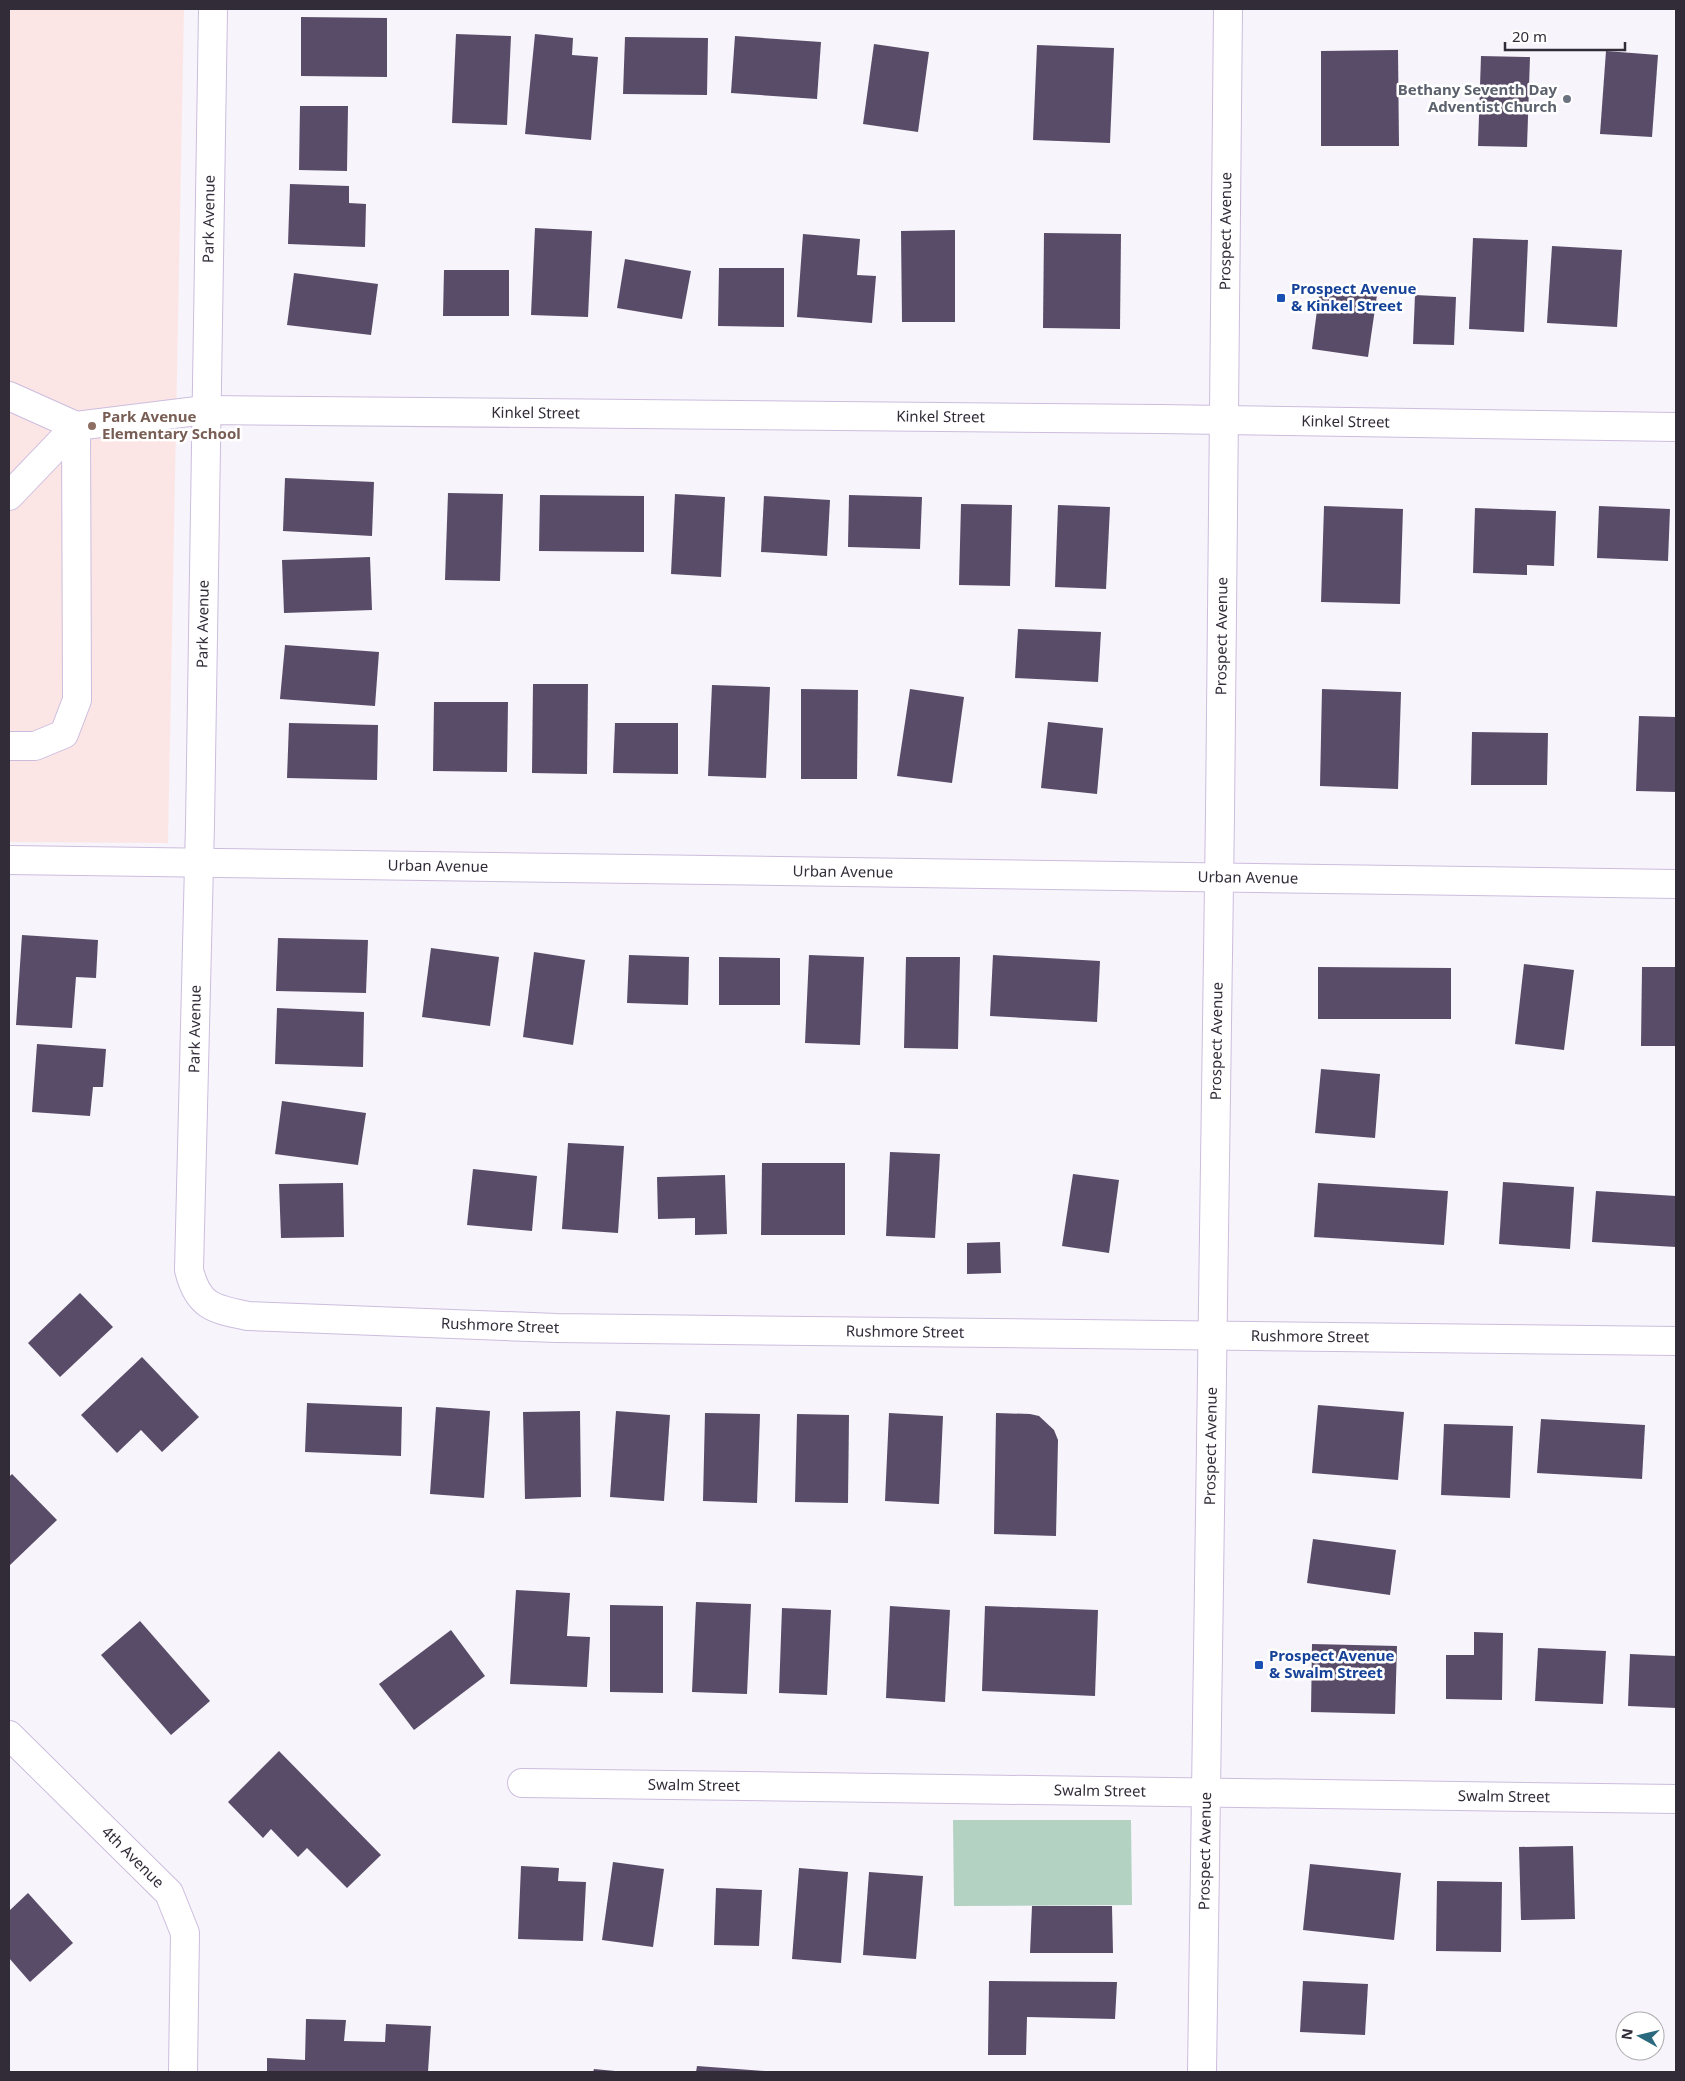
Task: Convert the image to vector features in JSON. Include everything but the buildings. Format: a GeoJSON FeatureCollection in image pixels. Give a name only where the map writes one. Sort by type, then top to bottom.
{"type":"FeatureCollection","features":[{"type":"Feature","properties":{"kind":"street","name":"Park Avenue"},"geometry":{"type":"LineString","coordinates":[[190,1239],[200,863],[212,9]]}},
{"type":"Feature","properties":{"kind":"street","name":"Prospect Avenue"},"geometry":{"type":"LineString","coordinates":[[1202,2072],[1219,878],[1228,9]]}},
{"type":"Feature","properties":{"kind":"street"},"geometry":{"type":"LineString","coordinates":[[9,396],[76,426]]}},
{"type":"Feature","properties":{"kind":"street","name":"Kinkel Street"},"geometry":{"type":"LineString","coordinates":[[76,426],[205,410],[1676,426]]}},
{"type":"Feature","properties":{"kind":"street"},"geometry":{"type":"LineString","coordinates":[[9,496],[76,426]]}},
{"type":"Feature","properties":{"kind":"street"},"geometry":{"type":"LineString","coordinates":[[9,746],[35,746],[64,734],[78,700],[76,426]]}},
{"type":"Feature","properties":{"kind":"street","name":"Urban Avenue"},"geometry":{"type":"LineString","coordinates":[[9,860],[1676,884]]}},
{"type":"Feature","properties":{"kind":"street","name":"Rushmore Street"},"geometry":{"type":"LineString","coordinates":[[190,1239],[189,1270],[193,1286],[201,1299],[221,1310],[248,1316],[556,1328],[1676,1341]]}},
{"type":"Feature","properties":{"kind":"street","name":"4th Avenue"},"geometry":{"type":"LineString","coordinates":[[9,1735],[168,1893],[185,1933],[183,2072]]}},
{"type":"Feature","properties":{"kind":"street","name":"Swalm Street"},"geometry":{"type":"LineString","coordinates":[[522,1783],[1676,1799]]}},
{"type":"Feature","properties":{"kind":"shaded area","name":"Park Avenue Elementary School"},"geometry":{"type":"Polygon","coordinates":[[[9,9],[184,9],[168,843],[9,842],[9,9]]]}},
{"type":"Feature","properties":{"kind":"green space"},"geometry":{"type":"Polygon","coordinates":[[[953,1820],[1131,1820],[1132,1905],[954,1906],[953,1820]]]}},
{"type":"Feature","properties":{"kind":"place","name":"Bethany Seventh Day Adventist Church"},"geometry":{"type":"Point","coordinates":[1567,99]}},
{"type":"Feature","properties":{"kind":"place","name":"Prospect Avenue & Kinkel Street"},"geometry":{"type":"Point","coordinates":[1281,298]}},
{"type":"Feature","properties":{"kind":"place","name":"Park Avenue Elementary School"},"geometry":{"type":"Point","coordinates":[92,426]}},
{"type":"Feature","properties":{"kind":"place","name":"Prospect Avenue & Swalm Street"},"geometry":{"type":"Point","coordinates":[1259,1665]}}]}
